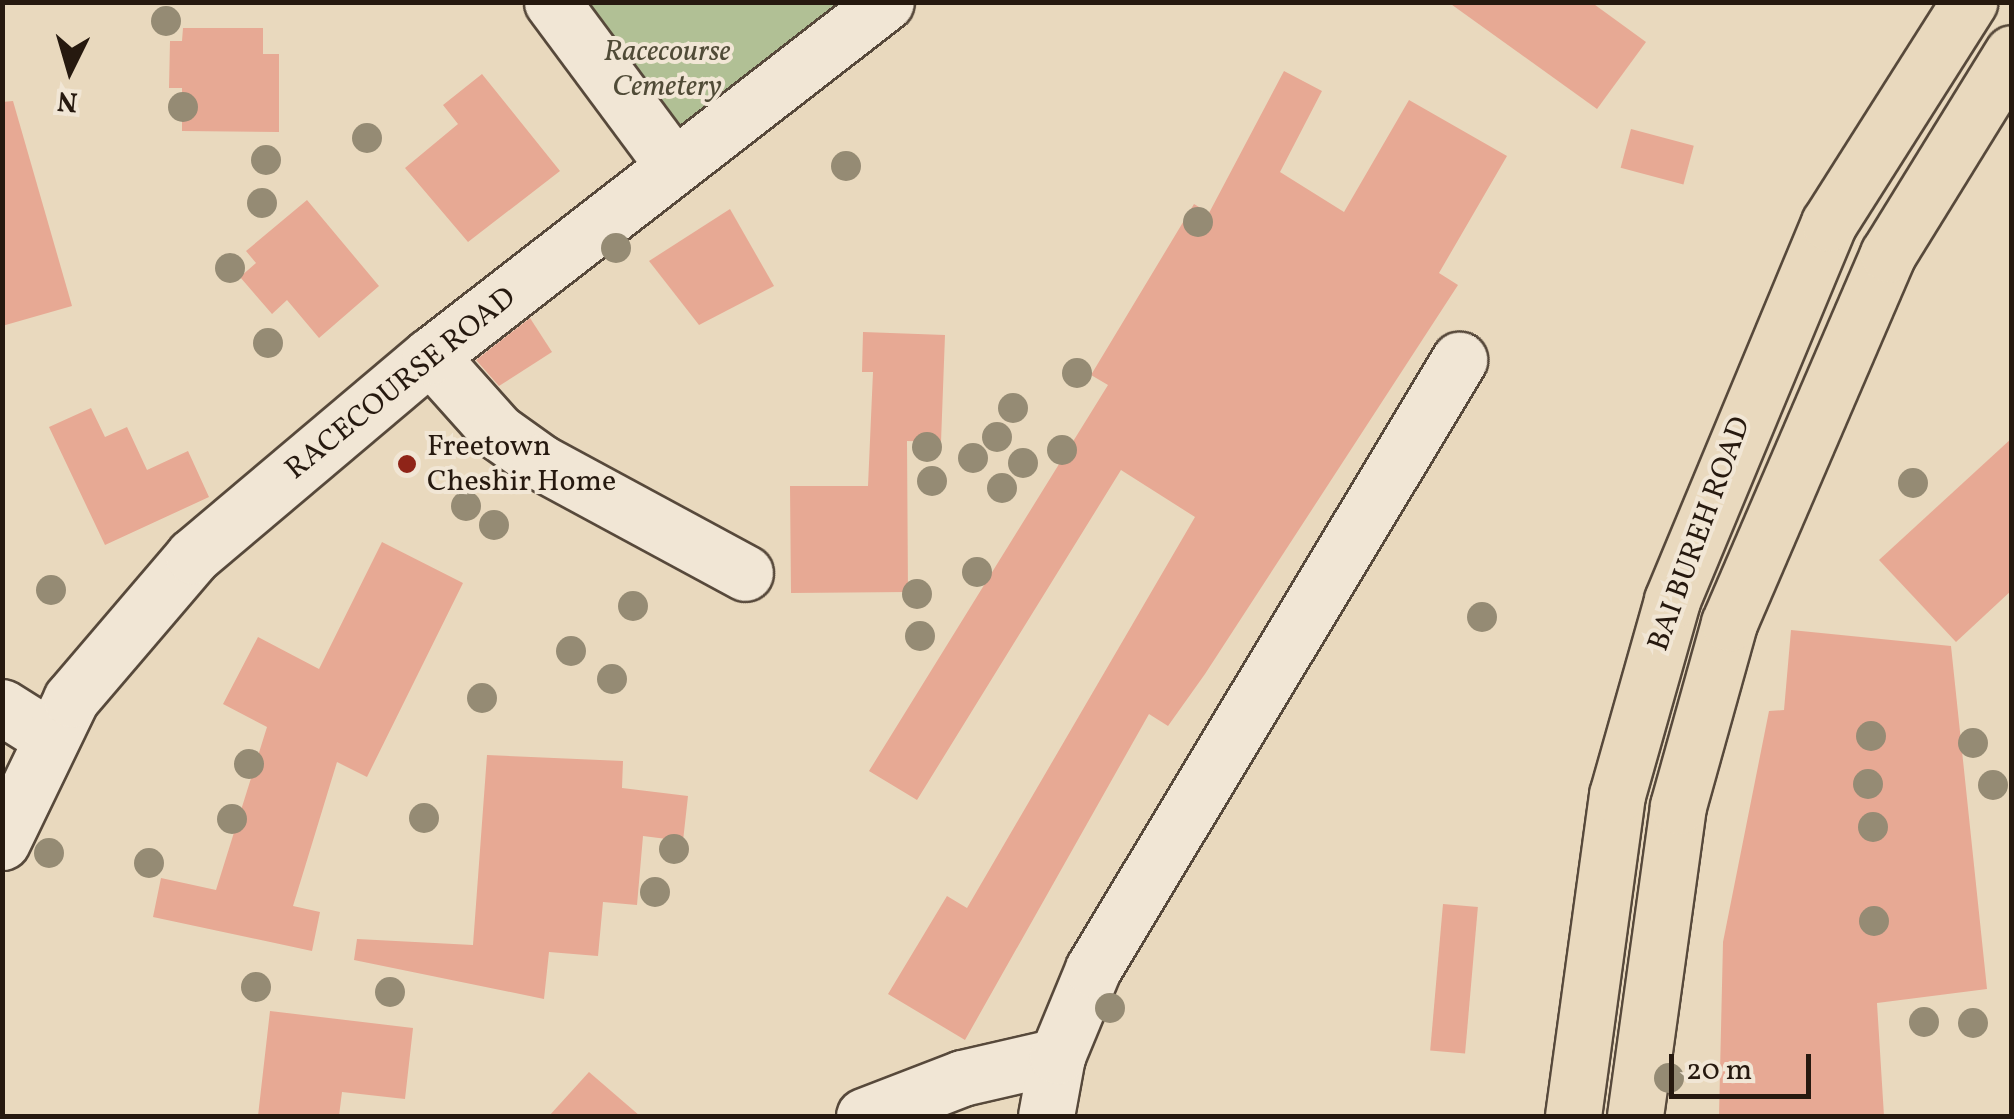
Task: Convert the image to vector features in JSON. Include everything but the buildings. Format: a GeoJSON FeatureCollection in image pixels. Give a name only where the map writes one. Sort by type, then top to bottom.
{"type":"FeatureCollection","features":[{"type":"Feature","properties":{"kind":"highway","name":"BAI BUREH ROAD"},"geometry":{"type":"LineString","coordinates":[[1573,1116],[1617,796],[1672,600],[1828,224],[1969,2]]}},
{"type":"Feature","properties":{"kind":"highway"},"geometry":{"type":"LineString","coordinates":[[1635,1116],[1678,806],[1729,623],[1888,254],[2012,53]]}},
{"type":"Feature","properties":{"kind":"street"},"geometry":{"type":"LineString","coordinates":[[552,2],[674,166]]}},
{"type":"Feature","properties":{"kind":"street","name":"RACECOURSE ROAD"},"geometry":{"type":"LineString","coordinates":[[2,842],[48,736],[108,645],[192,556],[430,356],[886,2]]}},
{"type":"Feature","properties":{"kind":"street"},"geometry":{"type":"LineString","coordinates":[[430,356],[498,432],[540,462],[746,572]]}},
{"type":"Feature","properties":{"kind":"street"},"geometry":{"type":"LineString","coordinates":[[1046,1116],[1057,1056],[1092,969],[1166,840],[1459,360]]}},
{"type":"Feature","properties":{"kind":"street"},"geometry":{"type":"LineString","coordinates":[[2,707],[48,736]]}},
{"type":"Feature","properties":{"kind":"street"},"geometry":{"type":"LineString","coordinates":[[864,1116],[962,1078],[1057,1056]]}},
{"type":"Feature","properties":{"kind":"green space","name":"Racecourse Cemetery"},"geometry":{"type":"Polygon","coordinates":[[[544,2],[863,3],[655,165],[544,2]]]}},
{"type":"Feature","properties":{"kind":"place","name":"Freetown Cheshir Home"},"geometry":{"type":"Point","coordinates":[407,464]}}]}
